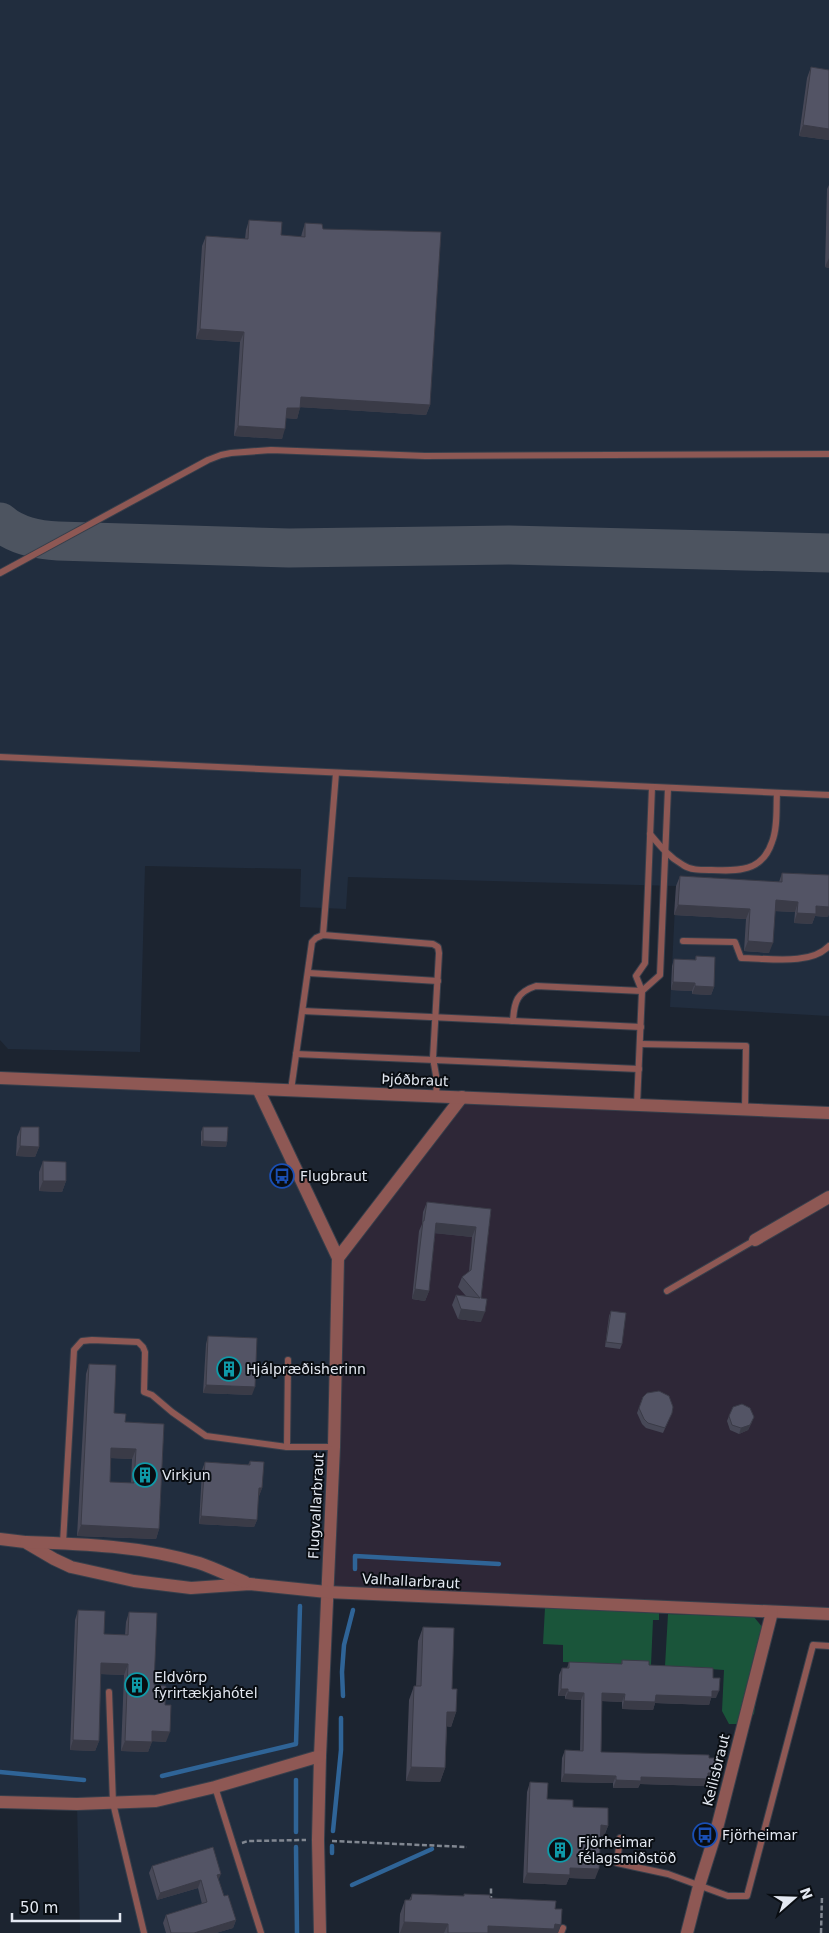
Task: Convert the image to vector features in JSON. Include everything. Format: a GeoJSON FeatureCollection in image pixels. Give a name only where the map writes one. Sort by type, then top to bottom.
{"type":"FeatureCollection","features":[{"type":"Feature","properties":{"kind":"street","name":"Þjóðbraut"},"geometry":{"type":"LineString","coordinates":[[0,1078],[829,1113]]}},
{"type":"Feature","properties":{"kind":"street","name":"Flugvallarbraut"},"geometry":{"type":"LineString","coordinates":[[258,1089],[338,1258],[334,1448],[320,1756],[318,1840],[320,1933]]}},
{"type":"Feature","properties":{"kind":"street"},"geometry":{"type":"LineString","coordinates":[[338,1258],[462,1098]]}},
{"type":"Feature","properties":{"kind":"street"},"geometry":{"type":"LineString","coordinates":[[755,1240],[829,1197]]}},
{"type":"Feature","properties":{"kind":"street","name":"Valhallarbraut"},"geometry":{"type":"LineString","coordinates":[[0,1540],[25,1542],[71,1567],[134,1581],[191,1588],[250,1584],[327,1592],[829,1614]]}},
{"type":"Feature","properties":{"kind":"street"},"geometry":{"type":"LineString","coordinates":[[25,1542],[106,1545],[149,1552],[199,1563],[250,1584]]}},
{"type":"Feature","properties":{"kind":"street","name":"Keilisbraut"},"geometry":{"type":"LineString","coordinates":[[687,1933],[716,1832],[772,1612]]}},
{"type":"Feature","properties":{"kind":"street"},"geometry":{"type":"LineString","coordinates":[[0,1802],[113,1803],[156,1801],[215,1787],[320,1756]]}},
{"type":"Feature","properties":{"kind":"lane"},"geometry":{"type":"LineString","coordinates":[[0,573],[208,460],[231,453],[271,450],[425,456],[829,454]]}},
{"type":"Feature","properties":{"kind":"lane"},"geometry":{"type":"LineString","coordinates":[[0,757],[829,795]]}},
{"type":"Feature","properties":{"kind":"lane"},"geometry":{"type":"LineString","coordinates":[[323,935],[336,772]]}},
{"type":"Feature","properties":{"kind":"lane"},"geometry":{"type":"LineString","coordinates":[[637,1105],[642,991],[636,976],[645,963],[652,787]]}},
{"type":"Feature","properties":{"kind":"lane"},"geometry":{"type":"LineString","coordinates":[[512,1021],[515,1002],[526,989],[536,986],[642,991],[660,975],[668,788]]}},
{"type":"Feature","properties":{"kind":"lane"},"geometry":{"type":"LineString","coordinates":[[650,834],[665,853],[685,867],[738,871],[750,868],[760,860],[772,842],[777,792]]}},
{"type":"Feature","properties":{"kind":"lane"},"geometry":{"type":"LineString","coordinates":[[291,1090],[312,942],[323,935],[433,944],[438,948],[438,982],[433,1060],[437,1081],[436,1096]]}},
{"type":"Feature","properties":{"kind":"lane"},"geometry":{"type":"LineString","coordinates":[[683,941],[735,942],[742,958],[805,959],[824,951],[829,946]]}},
{"type":"Feature","properties":{"kind":"lane"},"geometry":{"type":"LineString","coordinates":[[309,973],[438,982]]}},
{"type":"Feature","properties":{"kind":"lane"},"geometry":{"type":"LineString","coordinates":[[303,1011],[640,1027]]}},
{"type":"Feature","properties":{"kind":"lane"},"geometry":{"type":"LineString","coordinates":[[640,1044],[746,1046],[745,1109]]}},
{"type":"Feature","properties":{"kind":"lane"},"geometry":{"type":"LineString","coordinates":[[296,1054],[638,1069]]}},
{"type":"Feature","properties":{"kind":"lane"},"geometry":{"type":"LineString","coordinates":[[667,1292],[755,1240]]}},
{"type":"Feature","properties":{"kind":"lane"},"geometry":{"type":"LineString","coordinates":[[63,1543],[74,1350],[82,1341],[138,1342],[145,1352],[144,1392],[152,1395],[206,1436],[287,1446],[334,1448]]}},
{"type":"Feature","properties":{"kind":"lane"},"geometry":{"type":"LineString","coordinates":[[287,1446],[288,1360]]}},
{"type":"Feature","properties":{"kind":"lane"},"geometry":{"type":"LineString","coordinates":[[620,1838],[617,1863],[668,1874],[728,1896],[747,1896],[813,1645],[829,1646]]}},
{"type":"Feature","properties":{"kind":"lane"},"geometry":{"type":"LineString","coordinates":[[109,1692],[113,1803],[144,1933]]}},
{"type":"Feature","properties":{"kind":"lane"},"geometry":{"type":"LineString","coordinates":[[215,1787],[261,1933]]}},
{"type":"Feature","properties":{"kind":"path"},"geometry":{"type":"LineString","coordinates":[[234,1845],[248,1841],[318,1840],[467,1846]]}},
{"type":"Feature","properties":{"kind":"path"},"geometry":{"type":"LineString","coordinates":[[490,1906],[491,1888]]}},
{"type":"Feature","properties":{"kind":"path"},"geometry":{"type":"LineString","coordinates":[[821,1933],[822,1896]]}},
{"type":"Feature","properties":{"kind":"shaded area"},"geometry":{"type":"Polygon","coordinates":[[[0,0],[829,0],[829,1016],[670,1007],[676,886],[348,877],[346,909],[300,907],[301,869],[145,866],[140,1052],[8,1049],[0,1040],[0,0]]]}},
{"type":"Feature","properties":{"kind":"shaded area"},"geometry":{"type":"Polygon","coordinates":[[[0,1078],[258,1089],[338,1258],[320,1933],[80,1933],[77,1804],[0,1802],[0,1078]]]}},
{"type":"Feature","properties":{"kind":"shaded area"},"geometry":{"type":"Polygon","coordinates":[[[462,1097],[829,1113],[829,1614],[327,1592],[338,1258],[462,1097]]]}},
{"type":"Feature","properties":{"kind":"green space"},"geometry":{"type":"Polygon","coordinates":[[[545,1608],[659,1613],[659,1620],[653,1620],[651,1665],[563,1662],[563,1645],[543,1644],[545,1608]]]}},
{"type":"Feature","properties":{"kind":"green space"},"geometry":{"type":"Polygon","coordinates":[[[668,1614],[754,1617],[763,1628],[765,1643],[754,1714],[744,1724],[729,1724],[722,1711],[724,1670],[665,1666],[668,1614]]]}},
{"type":"Feature","properties":{"kind":"building"},"geometry":{"type":"Polygon","coordinates":[[[811,67],[829,70],[829,129],[803,125],[811,67]]]}},
{"type":"Feature","properties":{"kind":"building"},"geometry":{"type":"Polygon","coordinates":[[[249,220],[282,222],[281,235],[305,237],[305,223],[322,224],[323,229],[441,232],[430,405],[301,397],[300,408],[287,408],[285,429],[238,426],[244,332],[200,329],[206,236],[248,239],[249,220]]]}},
{"type":"Feature","properties":{"kind":"building"},"geometry":{"type":"Polygon","coordinates":[[[782,873],[829,875],[829,907],[816,906],[816,914],[797,913],[798,902],[776,900],[773,943],[748,941],[750,909],[678,905],[680,876],[782,882],[782,873]]]}},
{"type":"Feature","properties":{"kind":"building"},"geometry":{"type":"Polygon","coordinates":[[[696,956],[715,957],[714,987],[695,986],[695,983],[673,982],[674,959],[696,960],[696,956]]]}},
{"type":"Feature","properties":{"kind":"building"},"geometry":{"type":"Polygon","coordinates":[[[21,1127],[39,1127],[39,1147],[20,1146],[21,1127]]]}},
{"type":"Feature","properties":{"kind":"building"},"geometry":{"type":"Polygon","coordinates":[[[203,1127],[228,1127],[227,1142],[203,1141],[203,1127]]]}},
{"type":"Feature","properties":{"kind":"building"},"geometry":{"type":"Polygon","coordinates":[[[43,1161],[66,1162],[66,1181],[43,1181],[43,1161]]]}},
{"type":"Feature","properties":{"kind":"building"},"geometry":{"type":"Polygon","coordinates":[[[427,1202],[491,1209],[481,1298],[487,1299],[485,1312],[461,1309],[456,1295],[480,1298],[462,1277],[471,1270],[476,1227],[436,1223],[429,1291],[415,1289],[427,1202]]]}},
{"type":"Feature","properties":{"kind":"building"},"geometry":{"type":"Polygon","coordinates":[[[611,1311],[626,1313],[622,1344],[606,1342],[611,1311]]]}},
{"type":"Feature","properties":{"kind":"building","name":"Hjálpræðisherinn"},"geometry":{"type":"Polygon","coordinates":[[[208,1336],[257,1338],[255,1387],[206,1385],[208,1336]]]}},
{"type":"Feature","properties":{"kind":"building","name":"Virkjun"},"geometry":{"type":"Polygon","coordinates":[[[89,1364],[116,1365],[114,1413],[126,1414],[125,1422],[164,1424],[159,1529],[81,1525],[89,1364]],[[111,1448],[110,1482],[134,1483],[136,1449],[111,1448]]]}},
{"type":"Feature","properties":{"kind":"building"},"geometry":{"type":"Polygon","coordinates":[[[659,1391],[669,1396],[673,1407],[665,1428],[648,1423],[639,1408],[643,1397],[647,1393],[659,1391]]]}},
{"type":"Feature","properties":{"kind":"building"},"geometry":{"type":"Polygon","coordinates":[[[742,1404],[750,1408],[754,1417],[750,1425],[741,1428],[732,1425],[729,1416],[733,1407],[742,1404]]]}},
{"type":"Feature","properties":{"kind":"building"},"geometry":{"type":"Polygon","coordinates":[[[250,1461],[264,1462],[262,1488],[259,1488],[257,1520],[201,1516],[205,1462],[250,1465],[250,1461]]]}},
{"type":"Feature","properties":{"kind":"building","name":"Eldvörp fyrirtækjahótel"},"geometry":{"type":"Polygon","coordinates":[[[78,1610],[105,1611],[104,1634],[128,1635],[129,1612],[157,1613],[154,1685],[166,1686],[165,1705],[171,1705],[170,1732],[152,1731],[152,1742],[125,1741],[128,1664],[101,1663],[99,1741],[73,1740],[78,1610]]]}},
{"type":"Feature","properties":{"kind":"building"},"geometry":{"type":"Polygon","coordinates":[[[423,1627],[454,1628],[452,1689],[457,1689],[456,1712],[447,1712],[445,1768],[411,1767],[414,1686],[421,1686],[423,1627]]]}},
{"type":"Feature","properties":{"kind":"building"},"geometry":{"type":"Polygon","coordinates":[[[622,1660],[649,1661],[649,1665],[713,1668],[713,1678],[720,1678],[719,1691],[712,1691],[712,1697],[656,1695],[655,1702],[624,1701],[625,1694],[602,1693],[601,1752],[709,1755],[709,1758],[716,1758],[715,1773],[708,1773],[708,1779],[641,1777],[641,1781],[616,1780],[616,1776],[564,1774],[565,1750],[583,1751],[584,1693],[568,1692],[568,1689],[561,1689],[562,1668],[569,1668],[569,1662],[622,1664],[622,1660]]]}},
{"type":"Feature","properties":{"kind":"building","name":"Fjörheimar félagsmiðstöð"},"geometry":{"type":"Polygon","coordinates":[[[530,1782],[548,1783],[547,1799],[573,1800],[573,1807],[608,1808],[608,1826],[601,1825],[599,1869],[570,1868],[570,1875],[527,1873],[530,1782]]]}},
{"type":"Feature","properties":{"kind":"building"},"geometry":{"type":"Polygon","coordinates":[[[213,1847],[221,1874],[217,1875],[224,1896],[228,1895],[236,1920],[194,1933],[171,1933],[166,1915],[207,1902],[201,1880],[160,1893],[152,1866],[213,1847]]]}},
{"type":"Feature","properties":{"kind":"building"},"geometry":{"type":"Polygon","coordinates":[[[412,1894],[490,1895],[490,1898],[556,1901],[555,1909],[562,1909],[561,1925],[555,1924],[554,1929],[488,1926],[488,1933],[448,1933],[448,1924],[404,1922],[405,1900],[411,1900],[412,1894]]]}},
{"type":"Feature","properties":{"kind":"waterway"},"geometry":{"type":"LineString","coordinates":[[355,1569],[355,1556],[499,1564]]}},
{"type":"Feature","properties":{"kind":"waterway"},"geometry":{"type":"LineString","coordinates":[[162,1776],[296,1744],[300,1606]]}},
{"type":"Feature","properties":{"kind":"waterway"},"geometry":{"type":"LineString","coordinates":[[343,1696],[344,1645],[353,1610]]}},
{"type":"Feature","properties":{"kind":"waterway"},"geometry":{"type":"LineString","coordinates":[[333,1831],[341,1750],[341,1718]]}},
{"type":"Feature","properties":{"kind":"waterway"},"geometry":{"type":"LineString","coordinates":[[0,1772],[84,1780]]}},
{"type":"Feature","properties":{"kind":"waterway"},"geometry":{"type":"LineString","coordinates":[[296,1780],[296,1832]]}},
{"type":"Feature","properties":{"kind":"waterway"},"geometry":{"type":"LineString","coordinates":[[332,1846],[332,1853]]}},
{"type":"Feature","properties":{"kind":"waterway"},"geometry":{"type":"LineString","coordinates":[[296,1847],[297,1933]]}},
{"type":"Feature","properties":{"kind":"waterway"},"geometry":{"type":"LineString","coordinates":[[352,1885],[432,1849]]}},
{"type":"Feature","properties":{"kind":"taxiway"},"geometry":{"type":"LineString","coordinates":[[0,522],[20,534],[42,540],[58,541],[289,548],[509,545],[829,553]]}},
{"type":"Feature","properties":{"kind":"place","name":"Flugbraut"},"geometry":{"type":"Point","coordinates":[282,1176]}},
{"type":"Feature","properties":{"kind":"place","name":"Hjálpræðisherinn"},"geometry":{"type":"Point","coordinates":[229,1369]}},
{"type":"Feature","properties":{"kind":"place","name":"Virkjun"},"geometry":{"type":"Point","coordinates":[145,1475]}},
{"type":"Feature","properties":{"kind":"place","name":"Eldvörp fyrirtækjahótel"},"geometry":{"type":"Point","coordinates":[137,1685]}},
{"type":"Feature","properties":{"kind":"place","name":"Fjörheimar"},"geometry":{"type":"Point","coordinates":[705,1835]}},
{"type":"Feature","properties":{"kind":"place","name":"Fjörheimar félagsmiðstöð"},"geometry":{"type":"Point","coordinates":[560,1850]}}]}
